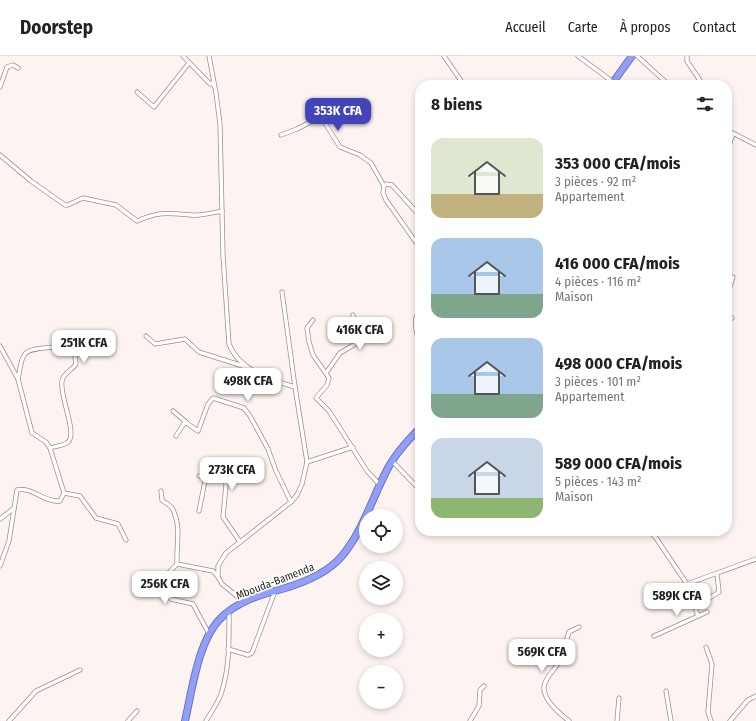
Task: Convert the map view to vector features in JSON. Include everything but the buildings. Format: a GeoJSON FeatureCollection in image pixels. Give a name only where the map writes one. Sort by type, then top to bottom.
{"type":"FeatureCollection","features":[{"type":"Feature","properties":{"kind":"highway"},"geometry":{"type":"LineString","coordinates":[[614,80],[632,56]]}},
{"type":"Feature","properties":{"kind":"highway","name":"Mbouda-Bamenda"},"geometry":{"type":"LineString","coordinates":[[185,721],[202,651],[209,634],[220,619],[244,602],[322,574],[341,557],[356,537],[392,461],[415,434]]}},
{"type":"Feature","properties":{"kind":"street"},"geometry":{"type":"LineString","coordinates":[[183,56],[205,80],[210,84],[213,83],[216,93]]}},
{"type":"Feature","properties":{"kind":"street"},"geometry":{"type":"LineString","coordinates":[[209,56],[220,124],[227,333],[233,353],[247,367],[254,372],[295,387]]}},
{"type":"Feature","properties":{"kind":"street"},"geometry":{"type":"LineString","coordinates":[[444,56],[461,80]]}},
{"type":"Feature","properties":{"kind":"street"},"geometry":{"type":"LineString","coordinates":[[578,56],[608,80]]}},
{"type":"Feature","properties":{"kind":"street"},"geometry":{"type":"LineString","coordinates":[[637,56],[663,80]]}},
{"type":"Feature","properties":{"kind":"street"},"geometry":{"type":"LineString","coordinates":[[687,56],[687,61],[700,80]]}},
{"type":"Feature","properties":{"kind":"street"},"geometry":{"type":"LineString","coordinates":[[137,92],[154,107],[189,63]]}},
{"type":"Feature","properties":{"kind":"street"},"geometry":{"type":"LineString","coordinates":[[0,87],[7,67],[13,65],[18,68]]}},
{"type":"Feature","properties":{"kind":"street"},"geometry":{"type":"LineString","coordinates":[[281,135],[297,129],[315,119],[321,118],[340,147],[366,159],[384,186],[383,193],[386,200],[415,241]]}},
{"type":"Feature","properties":{"kind":"street"},"geometry":{"type":"LineString","coordinates":[[732,137],[733,134],[756,145]]}},
{"type":"Feature","properties":{"kind":"street"},"geometry":{"type":"LineString","coordinates":[[0,155],[31,181],[65,205],[83,198],[108,203],[116,205],[137,221],[160,212],[192,215],[222,211]]}},
{"type":"Feature","properties":{"kind":"street"},"geometry":{"type":"LineString","coordinates":[[384,186],[386,184],[392,185],[415,210]]}},
{"type":"Feature","properties":{"kind":"street"},"geometry":{"type":"LineString","coordinates":[[218,577],[218,566],[221,559],[291,502],[297,495],[302,484],[307,462],[282,292]]}},
{"type":"Feature","properties":{"kind":"street"},"geometry":{"type":"LineString","coordinates":[[326,372],[340,353],[357,343],[353,315]]}},
{"type":"Feature","properties":{"kind":"street"},"geometry":{"type":"LineString","coordinates":[[313,320],[307,328],[309,342],[318,365],[326,372],[328,381],[316,398],[329,411],[367,471],[380,485]]}},
{"type":"Feature","properties":{"kind":"street"},"geometry":{"type":"LineString","coordinates":[[146,336],[151,342],[158,344],[185,339],[200,352],[247,367]]}},
{"type":"Feature","properties":{"kind":"street"},"geometry":{"type":"LineString","coordinates":[[0,346],[18,379],[32,433],[46,442],[50,448],[64,493],[60,500],[54,501],[24,490],[17,490],[9,541],[0,566]]}},
{"type":"Feature","properties":{"kind":"street"},"geometry":{"type":"LineString","coordinates":[[18,379],[24,355],[28,351],[62,348],[74,350],[76,364],[64,376],[62,385],[71,429],[70,438],[66,443],[50,448]]}},
{"type":"Feature","properties":{"kind":"street"},"geometry":{"type":"LineString","coordinates":[[198,431],[208,404],[213,398],[244,408],[254,421],[256,430],[265,443],[291,502]]}},
{"type":"Feature","properties":{"kind":"street"},"geometry":{"type":"LineString","coordinates":[[173,410],[198,431]]}},
{"type":"Feature","properties":{"kind":"street"},"geometry":{"type":"LineString","coordinates":[[176,436],[185,422],[198,431]]}},
{"type":"Feature","properties":{"kind":"street"},"geometry":{"type":"LineString","coordinates":[[307,462],[352,447]]}},
{"type":"Feature","properties":{"kind":"street"},"geometry":{"type":"LineString","coordinates":[[392,461],[415,485]]}},
{"type":"Feature","properties":{"kind":"street"},"geometry":{"type":"LineString","coordinates":[[199,511],[205,481],[212,474]]}},
{"type":"Feature","properties":{"kind":"street"},"geometry":{"type":"LineString","coordinates":[[199,476],[218,474],[224,477],[226,485],[223,517],[240,542]]}},
{"type":"Feature","properties":{"kind":"street"},"geometry":{"type":"LineString","coordinates":[[161,491],[162,500],[172,508],[177,523],[179,536],[177,564],[163,579],[169,597],[173,600],[192,604],[209,634]]}},
{"type":"Feature","properties":{"kind":"street"},"geometry":{"type":"LineString","coordinates":[[64,493],[80,496],[96,518],[118,524],[126,540]]}},
{"type":"Feature","properties":{"kind":"street"},"geometry":{"type":"LineString","coordinates":[[0,519],[14,508]]}},
{"type":"Feature","properties":{"kind":"street"},"geometry":{"type":"LineString","coordinates":[[654,536],[687,584],[698,616]]}},
{"type":"Feature","properties":{"kind":"street"},"geometry":{"type":"LineString","coordinates":[[687,584],[756,559]]}},
{"type":"Feature","properties":{"kind":"street"},"geometry":{"type":"LineString","coordinates":[[177,564],[213,571],[222,584],[244,602]]}},
{"type":"Feature","properties":{"kind":"street"},"geometry":{"type":"LineString","coordinates":[[695,607],[719,592],[716,574]]}},
{"type":"Feature","properties":{"kind":"street"},"geometry":{"type":"LineString","coordinates":[[228,649],[248,655],[252,653],[276,591]]}},
{"type":"Feature","properties":{"kind":"street"},"geometry":{"type":"LineString","coordinates":[[206,721],[222,693],[228,649],[229,612]]}},
{"type":"Feature","properties":{"kind":"street"},"geometry":{"type":"LineString","coordinates":[[654,636],[707,612]]}},
{"type":"Feature","properties":{"kind":"street"},"geometry":{"type":"LineString","coordinates":[[569,721],[560,713],[546,696],[544,688],[545,683],[562,656],[570,632],[579,627]]}},
{"type":"Feature","properties":{"kind":"street"},"geometry":{"type":"LineString","coordinates":[[706,647],[712,664],[708,712],[711,721]]}},
{"type":"Feature","properties":{"kind":"street"},"geometry":{"type":"LineString","coordinates":[[9,721],[36,692],[80,670]]}},
{"type":"Feature","properties":{"kind":"street"},"geometry":{"type":"LineString","coordinates":[[470,721],[479,706],[480,690],[484,686]]}},
{"type":"Feature","properties":{"kind":"street"},"geometry":{"type":"LineString","coordinates":[[666,692],[671,721]]}},
{"type":"Feature","properties":{"kind":"street"},"geometry":{"type":"LineString","coordinates":[[730,721],[748,700],[756,696]]}},
{"type":"Feature","properties":{"kind":"street"},"geometry":{"type":"LineString","coordinates":[[617,721],[618,698]]}},
{"type":"Feature","properties":{"kind":"street"},"geometry":{"type":"LineString","coordinates":[[128,721],[137,711]]}}]}
